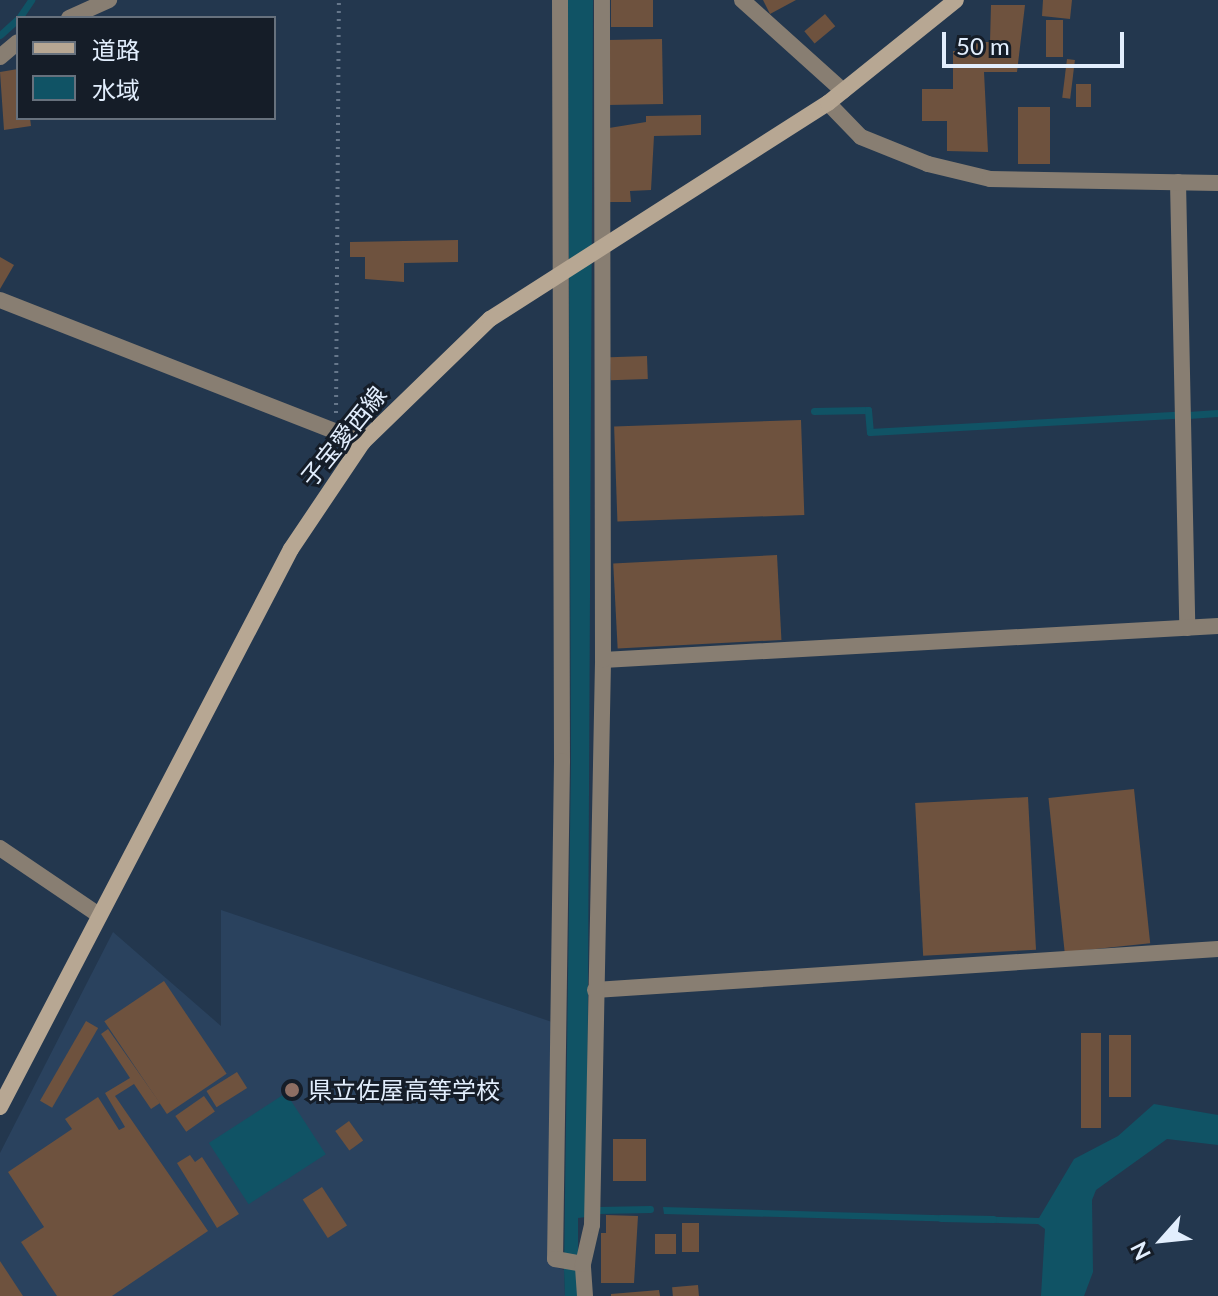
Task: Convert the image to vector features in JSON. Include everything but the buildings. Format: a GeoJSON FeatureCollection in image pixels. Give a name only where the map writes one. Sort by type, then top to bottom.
{"type":"FeatureCollection","features":[{"type":"Feature","properties":{"kind":"main road","name":"子宝愛西線"},"geometry":{"type":"LineString","coordinates":[[0,1107],[291,549],[363,442],[455,350],[562,270],[828,103],[956,0]]}},
{"type":"Feature","properties":{"kind":"street"},"geometry":{"type":"LineString","coordinates":[[73,16],[109,0]]}},
{"type":"Feature","properties":{"kind":"street"},"geometry":{"type":"LineString","coordinates":[[560,0],[562,761],[555,1259],[561,1263],[581,1264]]}},
{"type":"Feature","properties":{"kind":"street"},"geometry":{"type":"LineString","coordinates":[[585,1296],[581,1264],[592,1225],[603,660],[598,249],[602,0]]}},
{"type":"Feature","properties":{"kind":"street"},"geometry":{"type":"LineString","coordinates":[[742,0],[843,91]]}},
{"type":"Feature","properties":{"kind":"street"},"geometry":{"type":"LineString","coordinates":[[0,57],[16,44]]}},
{"type":"Feature","properties":{"kind":"street"},"geometry":{"type":"LineString","coordinates":[[828,103],[861,137],[928,164],[990,179],[1218,183]]}},
{"type":"Feature","properties":{"kind":"street"},"geometry":{"type":"LineString","coordinates":[[1178,182],[1187,628]]}},
{"type":"Feature","properties":{"kind":"street"},"geometry":{"type":"LineString","coordinates":[[0,300],[266,405],[335,427],[363,442]]}},
{"type":"Feature","properties":{"kind":"street"},"geometry":{"type":"LineString","coordinates":[[603,660],[1218,626]]}},
{"type":"Feature","properties":{"kind":"street"},"geometry":{"type":"LineString","coordinates":[[0,848],[99,915]]}},
{"type":"Feature","properties":{"kind":"street"},"geometry":{"type":"LineString","coordinates":[[595,990],[1218,949]]}},
{"type":"Feature","properties":{"kind":"path"},"geometry":{"type":"LineString","coordinates":[[335,427],[339,0]]}},
{"type":"Feature","properties":{"kind":"shaded area","name":"県立佐屋高等学校"},"geometry":{"type":"Polygon","coordinates":[[[221,910],[552,1022],[550,1265],[564,1270],[565,1296],[0,1296],[0,1153],[113,932],[221,1026],[221,910]]]}},
{"type":"Feature","properties":{"kind":"water"},"geometry":{"type":"Polygon","coordinates":[[[568,0],[593,0],[587,1187],[586,1217],[578,1218],[578,1296],[565,1296],[564,1270],[571,761],[568,0]]]}},
{"type":"Feature","properties":{"kind":"water"},"geometry":{"type":"Polygon","coordinates":[[[286,1093],[326,1154],[249,1204],[209,1143],[286,1093]]]}},
{"type":"Feature","properties":{"kind":"water"},"geometry":{"type":"Polygon","coordinates":[[[1154,1104],[1218,1115],[1218,1145],[1167,1139],[1096,1190],[1092,1200],[1093,1272],[1084,1296],[1041,1296],[1045,1229],[1038,1224],[664,1214],[663,1207],[1039,1218],[1074,1159],[1118,1136],[1154,1104]]]}},
{"type":"Feature","properties":{"kind":"waterway"},"geometry":{"type":"LineString","coordinates":[[20,16],[31,0]]}},
{"type":"Feature","properties":{"kind":"waterway"},"geometry":{"type":"LineString","coordinates":[[0,35],[16,21]]}},
{"type":"Feature","properties":{"kind":"waterway"},"geometry":{"type":"LineString","coordinates":[[814,411],[868,410],[870,432],[1177,415]]}},
{"type":"Feature","properties":{"kind":"waterway"},"geometry":{"type":"LineString","coordinates":[[1188,415],[1218,413]]}},
{"type":"Feature","properties":{"kind":"waterway"},"geometry":{"type":"LineString","coordinates":[[599,1210],[650,1209]]}},
{"type":"Feature","properties":{"kind":"waterway"},"geometry":{"type":"LineString","coordinates":[[941,1218],[993,1219]]}},
{"type":"Feature","properties":{"kind":"place","name":"県立佐屋高等学校"},"geometry":{"type":"Point","coordinates":[292,1090]}}]}
